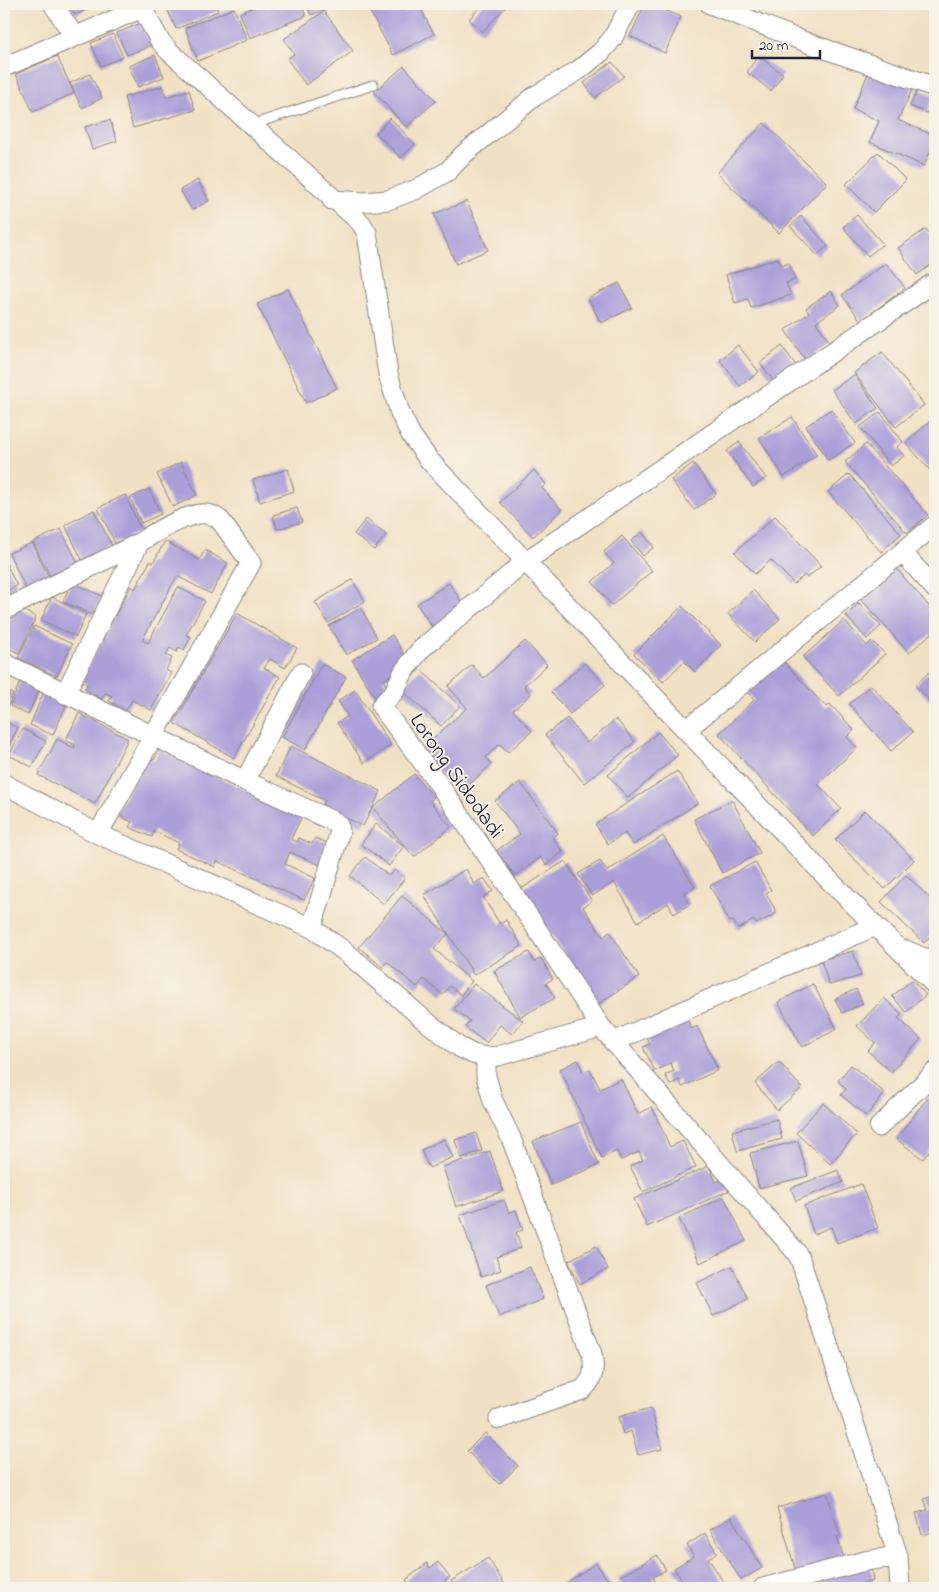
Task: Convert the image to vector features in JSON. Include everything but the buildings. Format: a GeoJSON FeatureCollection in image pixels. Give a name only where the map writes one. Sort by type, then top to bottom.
{"type":"FeatureCollection","features":[{"type":"Feature","properties":{"kind":"street"},"geometry":{"type":"LineString","coordinates":[[53,4],[74,36]]}},
{"type":"Feature","properties":{"kind":"street"},"geometry":{"type":"LineString","coordinates":[[332,200],[363,202],[388,200],[417,189],[448,171],[464,154],[535,96],[579,70],[601,52],[612,39],[631,4]]}},
{"type":"Feature","properties":{"kind":"street"},"geometry":{"type":"LineString","coordinates":[[710,4],[808,43],[935,87]]}},
{"type":"Feature","properties":{"kind":"street"},"geometry":{"type":"LineString","coordinates":[[4,67],[141,6],[160,41],[170,52],[332,200],[361,224],[367,233],[370,240],[388,374],[400,413],[411,435],[429,460],[825,876],[900,948],[935,985]]}},
{"type":"Feature","properties":{"kind":"street"},"geometry":{"type":"LineString","coordinates":[[526,561],[935,282]]}},
{"type":"Feature","properties":{"kind":"street"},"geometry":{"type":"LineString","coordinates":[[4,610],[139,543],[156,531],[189,517],[204,514],[214,516],[220,520],[251,562],[98,834]]}},
{"type":"Feature","properties":{"kind":"street"},"geometry":{"type":"LineString","coordinates":[[686,730],[935,526]]}},
{"type":"Feature","properties":{"kind":"street"},"geometry":{"type":"LineString","coordinates":[[65,694],[139,543]]}},
{"type":"Feature","properties":{"kind":"street"},"geometry":{"type":"LineString","coordinates":[[902,552],[935,589]]}},
{"type":"Feature","properties":{"kind":"street","name":"Lorong Sidodadi"},"geometry":{"type":"LineString","coordinates":[[526,561],[421,649],[404,671],[394,692],[381,706],[438,783],[521,904],[601,1027],[796,1252],[898,1556],[900,1588]]}},
{"type":"Feature","properties":{"kind":"street"},"geometry":{"type":"LineString","coordinates":[[4,664],[245,781],[326,818],[339,826],[339,836],[312,928]]}},
{"type":"Feature","properties":{"kind":"street"},"geometry":{"type":"LineString","coordinates":[[245,781],[301,673]]}},
{"type":"Feature","properties":{"kind":"street"},"geometry":{"type":"LineString","coordinates":[[4,784],[98,834],[312,928],[347,953],[422,1018],[467,1052],[486,1057],[498,1056],[601,1027]]}},
{"type":"Feature","properties":{"kind":"street"},"geometry":{"type":"LineString","coordinates":[[613,1042],[875,926]]}},
{"type":"Feature","properties":{"kind":"street"},"geometry":{"type":"LineString","coordinates":[[900,948],[924,958],[935,959]]}},
{"type":"Feature","properties":{"kind":"street"},"geometry":{"type":"LineString","coordinates":[[486,1057],[486,1076],[494,1101],[512,1138],[594,1363],[594,1374],[588,1385],[582,1390],[499,1419]]}},
{"type":"Feature","properties":{"kind":"street"},"geometry":{"type":"LineString","coordinates":[[879,1127],[935,1072]]}},
{"type":"Feature","properties":{"kind":"street"},"geometry":{"type":"LineString","coordinates":[[763,1588],[865,1561],[898,1556]]}},
{"type":"Feature","properties":{"kind":"lane"},"geometry":{"type":"LineString","coordinates":[[251,125],[373,85]]}}]}
